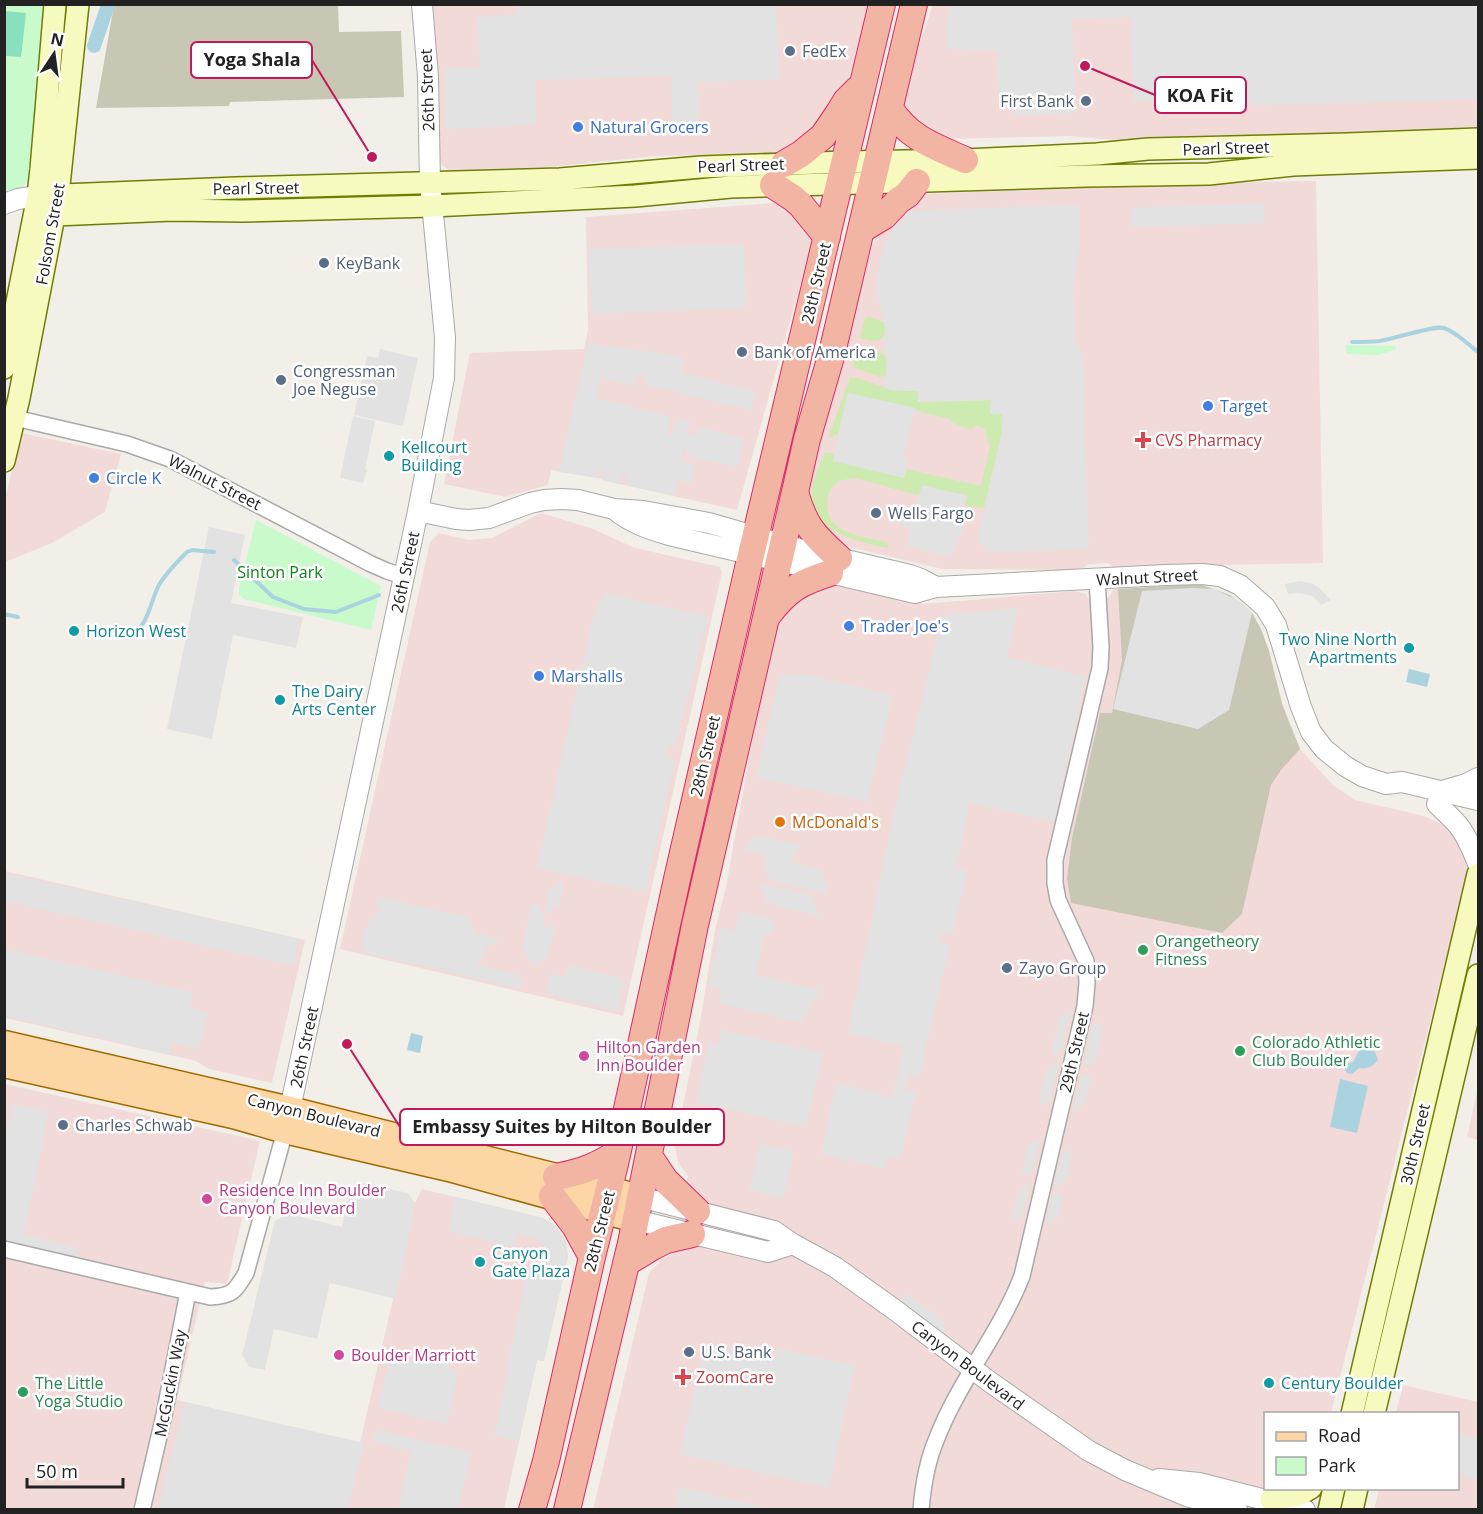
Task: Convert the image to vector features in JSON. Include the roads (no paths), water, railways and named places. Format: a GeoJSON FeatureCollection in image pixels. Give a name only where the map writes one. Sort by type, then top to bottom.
{"type":"FeatureCollection","features":[{"type":"Feature","properties":{"kind":"highway","name":"28th Street"},"geometry":{"type":"LineString","coordinates":[[532,1509],[565,1381],[677,879],[882,4]]}},
{"type":"Feature","properties":{"kind":"highway","name":"28th Street"},"geometry":{"type":"LineString","coordinates":[[567,1509],[626,1263],[695,925],[813,416],[832,353],[914,4]]}},
{"type":"Feature","properties":{"kind":"highway"},"geometry":{"type":"LineString","coordinates":[[827,237],[778,175],[823,136],[846,100],[863,85]]}},
{"type":"Feature","properties":{"kind":"highway"},"geometry":{"type":"LineString","coordinates":[[890,109],[898,121],[916,137],[964,160]]}},
{"type":"Feature","properties":{"kind":"highway"},"geometry":{"type":"LineString","coordinates":[[861,230],[884,216],[899,200],[908,195],[917,182]]}},
{"type":"Feature","properties":{"kind":"highway"},"geometry":{"type":"LineString","coordinates":[[766,618],[782,598],[796,586],[835,566],[825,546],[802,516],[795,492]]}},
{"type":"Feature","properties":{"kind":"highway"},"geometry":{"type":"LineString","coordinates":[[592,1257],[554,1186],[617,1153]]}},
{"type":"Feature","properties":{"kind":"highway"},"geometry":{"type":"LineString","coordinates":[[626,1263],[694,1222],[649,1156]]}},
{"type":"Feature","properties":{"kind":"main road","name":"Folsom Street"},"geometry":{"type":"LineString","coordinates":[[4,460],[15,418],[78,4]]}},
{"type":"Feature","properties":{"kind":"main road","name":"Folsom Street"},"geometry":{"type":"LineString","coordinates":[[4,368],[46,205],[49,90],[57,6]]}},
{"type":"Feature","properties":{"kind":"main road","name":"Pearl Street"},"geometry":{"type":"LineString","coordinates":[[46,205],[284,188],[560,179],[701,167],[778,175],[875,172],[964,160],[1097,154],[1148,149],[1479,139]]}},
{"type":"Feature","properties":{"kind":"main road","name":"Pearl Street"},"geometry":{"type":"LineString","coordinates":[[875,172],[917,182],[1209,174],[1293,165],[1479,158]]}},
{"type":"Feature","properties":{"kind":"main road"},"geometry":{"type":"LineString","coordinates":[[521,201],[563,190],[626,182],[631,180],[634,172]]}},
{"type":"Feature","properties":{"kind":"main road","name":"Pearl Street"},"geometry":{"type":"LineString","coordinates":[[46,205],[198,211],[432,206],[635,196],[731,187],[778,175]]}},
{"type":"Feature","properties":{"kind":"main road"},"geometry":{"type":"LineString","coordinates":[[198,211],[200,205],[215,196],[262,194],[284,188]]}},
{"type":"Feature","properties":{"kind":"main road","name":"30th Street"},"geometry":{"type":"LineString","coordinates":[[1352,1412],[1479,874]]}},
{"type":"Feature","properties":{"kind":"main road","name":"30th Street"},"geometry":{"type":"LineString","coordinates":[[1374,1412],[1479,975]]}},
{"type":"Feature","properties":{"kind":"main road","name":"Canyon Boulevard"},"geometry":{"type":"LineString","coordinates":[[4,1043],[288,1120],[638,1208]]}},
{"type":"Feature","properties":{"kind":"main road","name":"Canyon Boulevard"},"geometry":{"type":"LineString","coordinates":[[4,1065],[214,1112],[288,1120]]}},
{"type":"Feature","properties":{"kind":"main road"},"geometry":{"type":"LineString","coordinates":[[1271,1500],[1299,1495],[1308,1490]]}},
{"type":"Feature","properties":{"kind":"main road"},"geometry":{"type":"LineString","coordinates":[[1329,1509],[1334,1490]]}},
{"type":"Feature","properties":{"kind":"main road"},"geometry":{"type":"LineString","coordinates":[[1352,1509],[1357,1490]]}},
{"type":"Feature","properties":{"kind":"street","name":"26th Street"},"geometry":{"type":"LineString","coordinates":[[288,1120],[441,400],[445,366],[445,337],[430,183],[428,77],[422,4]]}},
{"type":"Feature","properties":{"kind":"street"},"geometry":{"type":"LineString","coordinates":[[57,6],[75,27]]}},
{"type":"Feature","properties":{"kind":"street","name":"Pearl Street"},"geometry":{"type":"LineString","coordinates":[[4,204],[18,199],[46,205]]}},
{"type":"Feature","properties":{"kind":"street","name":"Pearl Street"},"geometry":{"type":"LineString","coordinates":[[4,210],[46,205]]}},
{"type":"Feature","properties":{"kind":"street","name":"Walnut Street"},"geometry":{"type":"LineString","coordinates":[[15,418],[127,444],[170,459],[371,564],[403,576]]}},
{"type":"Feature","properties":{"kind":"street","name":"Walnut Street"},"geometry":{"type":"LineString","coordinates":[[418,510],[469,520],[489,518],[544,500],[578,500],[614,509],[632,522],[651,530],[754,546],[835,566],[910,575],[936,587],[1166,575],[1220,576],[1240,585],[1260,602],[1274,619],[1301,707],[1317,741],[1324,749],[1362,776],[1386,784],[1402,782],[1479,814]]}},
{"type":"Feature","properties":{"kind":"street","name":"29th Street"},"geometry":{"type":"LineString","coordinates":[[921,1509],[926,1472],[937,1436],[960,1390],[998,1328],[1022,1276],[1085,1006],[1086,961],[1058,900],[1055,861],[1100,668],[1097,579]]}},
{"type":"Feature","properties":{"kind":"street"},"geometry":{"type":"LineString","coordinates":[[1479,778],[1439,798],[1464,834],[1479,864]]}},
{"type":"Feature","properties":{"kind":"street","name":"Walnut Street"},"geometry":{"type":"LineString","coordinates":[[1439,798],[1479,800]]}},
{"type":"Feature","properties":{"kind":"street"},"geometry":{"type":"LineString","coordinates":[[4,1250],[210,1297],[225,1296],[237,1288],[246,1273],[288,1120]]}},
{"type":"Feature","properties":{"kind":"street","name":"Canyon Boulevard"},"geometry":{"type":"LineString","coordinates":[[638,1208],[694,1222],[768,1252],[793,1244],[835,1267],[973,1370],[1089,1451],[1125,1470],[1187,1496],[1237,1509]]}},
{"type":"Feature","properties":{"kind":"street","name":"McGuckin Way"},"geometry":{"type":"LineString","coordinates":[[142,1509],[164,1415],[188,1292]]}},
{"type":"Feature","properties":{"kind":"street","name":"Canyon Boulevard"},"geometry":{"type":"LineString","coordinates":[[1148,1479],[1193,1482],[1305,1509]]}},
{"type":"Feature","properties":{"kind":"water"},"geometry":{"type":"Polygon","coordinates":[[[1409,669],[1430,674],[1427,687],[1406,682],[1409,669]]]}},
{"type":"Feature","properties":{"kind":"water"},"geometry":{"type":"Polygon","coordinates":[[[411,1033],[423,1036],[420,1053],[407,1050],[411,1033]]]}},
{"type":"Feature","properties":{"kind":"water"},"geometry":{"type":"Polygon","coordinates":[[[1367,1046],[1375,1052],[1378,1060],[1370,1067],[1359,1068],[1352,1074],[1347,1073],[1346,1064],[1353,1062],[1359,1051],[1367,1046]]]}},
{"type":"Feature","properties":{"kind":"water"},"geometry":{"type":"Polygon","coordinates":[[[1340,1079],[1368,1086],[1357,1133],[1330,1127],[1340,1079]]]}},
{"type":"Feature","properties":{"kind":"waterway"},"geometry":{"type":"LineString","coordinates":[[94,46],[108,5]]}},
{"type":"Feature","properties":{"kind":"waterway"},"geometry":{"type":"LineString","coordinates":[[1352,342],[1380,341],[1432,328],[1444,328],[1478,352]]}},
{"type":"Feature","properties":{"kind":"waterway"},"geometry":{"type":"LineString","coordinates":[[129,634],[140,627],[148,614],[159,585],[187,552],[192,550],[214,552]]}},
{"type":"Feature","properties":{"kind":"waterway"},"geometry":{"type":"LineString","coordinates":[[234,560],[273,597],[304,609],[336,612],[379,595]]}},
{"type":"Feature","properties":{"kind":"waterway"},"geometry":{"type":"LineString","coordinates":[[4,614],[18,617]]}},
{"type":"Feature","properties":{"kind":"waterway"},"geometry":{"type":"LineString","coordinates":[[105,637],[115,636]]}},
{"type":"Feature","properties":{"kind":"place","name":"FedEx"},"geometry":{"type":"Point","coordinates":[790,51]}},
{"type":"Feature","properties":{"kind":"place","name":"KOA Fit"},"geometry":{"type":"Point","coordinates":[1085,66]}},
{"type":"Feature","properties":{"kind":"place","name":"First Bank"},"geometry":{"type":"Point","coordinates":[1086,101]}},
{"type":"Feature","properties":{"kind":"place","name":"Natural Grocers"},"geometry":{"type":"Point","coordinates":[578,127]}},
{"type":"Feature","properties":{"kind":"place","name":"Yoga Shala"},"geometry":{"type":"Point","coordinates":[372,157]}},
{"type":"Feature","properties":{"kind":"place","name":"KeyBank"},"geometry":{"type":"Point","coordinates":[324,263]}},
{"type":"Feature","properties":{"kind":"place","name":"Bank of America"},"geometry":{"type":"Point","coordinates":[742,352]}},
{"type":"Feature","properties":{"kind":"place","name":"Congressman Joe Neguse"},"geometry":{"type":"Point","coordinates":[281,380]}},
{"type":"Feature","properties":{"kind":"place","name":"Target"},"geometry":{"type":"Point","coordinates":[1208,406]}},
{"type":"Feature","properties":{"kind":"place","name":"CVS Pharmacy"},"geometry":{"type":"Point","coordinates":[1143,440]}},
{"type":"Feature","properties":{"kind":"place","name":"Kellcourt Building"},"geometry":{"type":"Point","coordinates":[389,456]}},
{"type":"Feature","properties":{"kind":"place","name":"Circle K"},"geometry":{"type":"Point","coordinates":[94,478]}},
{"type":"Feature","properties":{"kind":"place","name":"Wells Fargo"},"geometry":{"type":"Point","coordinates":[876,513]}},
{"type":"Feature","properties":{"kind":"place","name":"Trader Joe's"},"geometry":{"type":"Point","coordinates":[849,626]}},
{"type":"Feature","properties":{"kind":"place","name":"Horizon West"},"geometry":{"type":"Point","coordinates":[74,631]}},
{"type":"Feature","properties":{"kind":"place","name":"Two Nine North Apartments"},"geometry":{"type":"Point","coordinates":[1409,648]}},
{"type":"Feature","properties":{"kind":"place","name":"Marshalls"},"geometry":{"type":"Point","coordinates":[539,676]}},
{"type":"Feature","properties":{"kind":"place","name":"The Dairy Arts Center"},"geometry":{"type":"Point","coordinates":[280,700]}},
{"type":"Feature","properties":{"kind":"place","name":"McDonald's"},"geometry":{"type":"Point","coordinates":[780,822]}},
{"type":"Feature","properties":{"kind":"place","name":"Orangetheory Fitness"},"geometry":{"type":"Point","coordinates":[1143,950]}},
{"type":"Feature","properties":{"kind":"place","name":"Zayo Group"},"geometry":{"type":"Point","coordinates":[1007,968]}},
{"type":"Feature","properties":{"kind":"place","name":"Embassy Suites by Hilton Boulder"},"geometry":{"type":"Point","coordinates":[347,1044]}},
{"type":"Feature","properties":{"kind":"place","name":"Colorado Athletic Club Boulder"},"geometry":{"type":"Point","coordinates":[1240,1051]}},
{"type":"Feature","properties":{"kind":"place","name":"Hilton Garden Inn Boulder"},"geometry":{"type":"Point","coordinates":[584,1056]}},
{"type":"Feature","properties":{"kind":"place","name":"Charles Schwab"},"geometry":{"type":"Point","coordinates":[63,1125]}},
{"type":"Feature","properties":{"kind":"place","name":"Residence Inn Boulder Canyon Boulevard"},"geometry":{"type":"Point","coordinates":[207,1199]}},
{"type":"Feature","properties":{"kind":"place","name":"Canyon Gate Plaza"},"geometry":{"type":"Point","coordinates":[480,1262]}},
{"type":"Feature","properties":{"kind":"place","name":"U.S. Bank"},"geometry":{"type":"Point","coordinates":[689,1352]}},
{"type":"Feature","properties":{"kind":"place","name":"Boulder Marriott"},"geometry":{"type":"Point","coordinates":[339,1355]}},
{"type":"Feature","properties":{"kind":"place","name":"ZoomCare"},"geometry":{"type":"Point","coordinates":[683,1377]}},
{"type":"Feature","properties":{"kind":"place","name":"Century Boulder"},"geometry":{"type":"Point","coordinates":[1269,1383]}},
{"type":"Feature","properties":{"kind":"place","name":"The Little Yoga Studio"},"geometry":{"type":"Point","coordinates":[23,1392]}},
{"type":"Feature","properties":{"kind":"park label","name":"Sinton Park"},"geometry":{"type":"Point","coordinates":[280,572]}}]}
